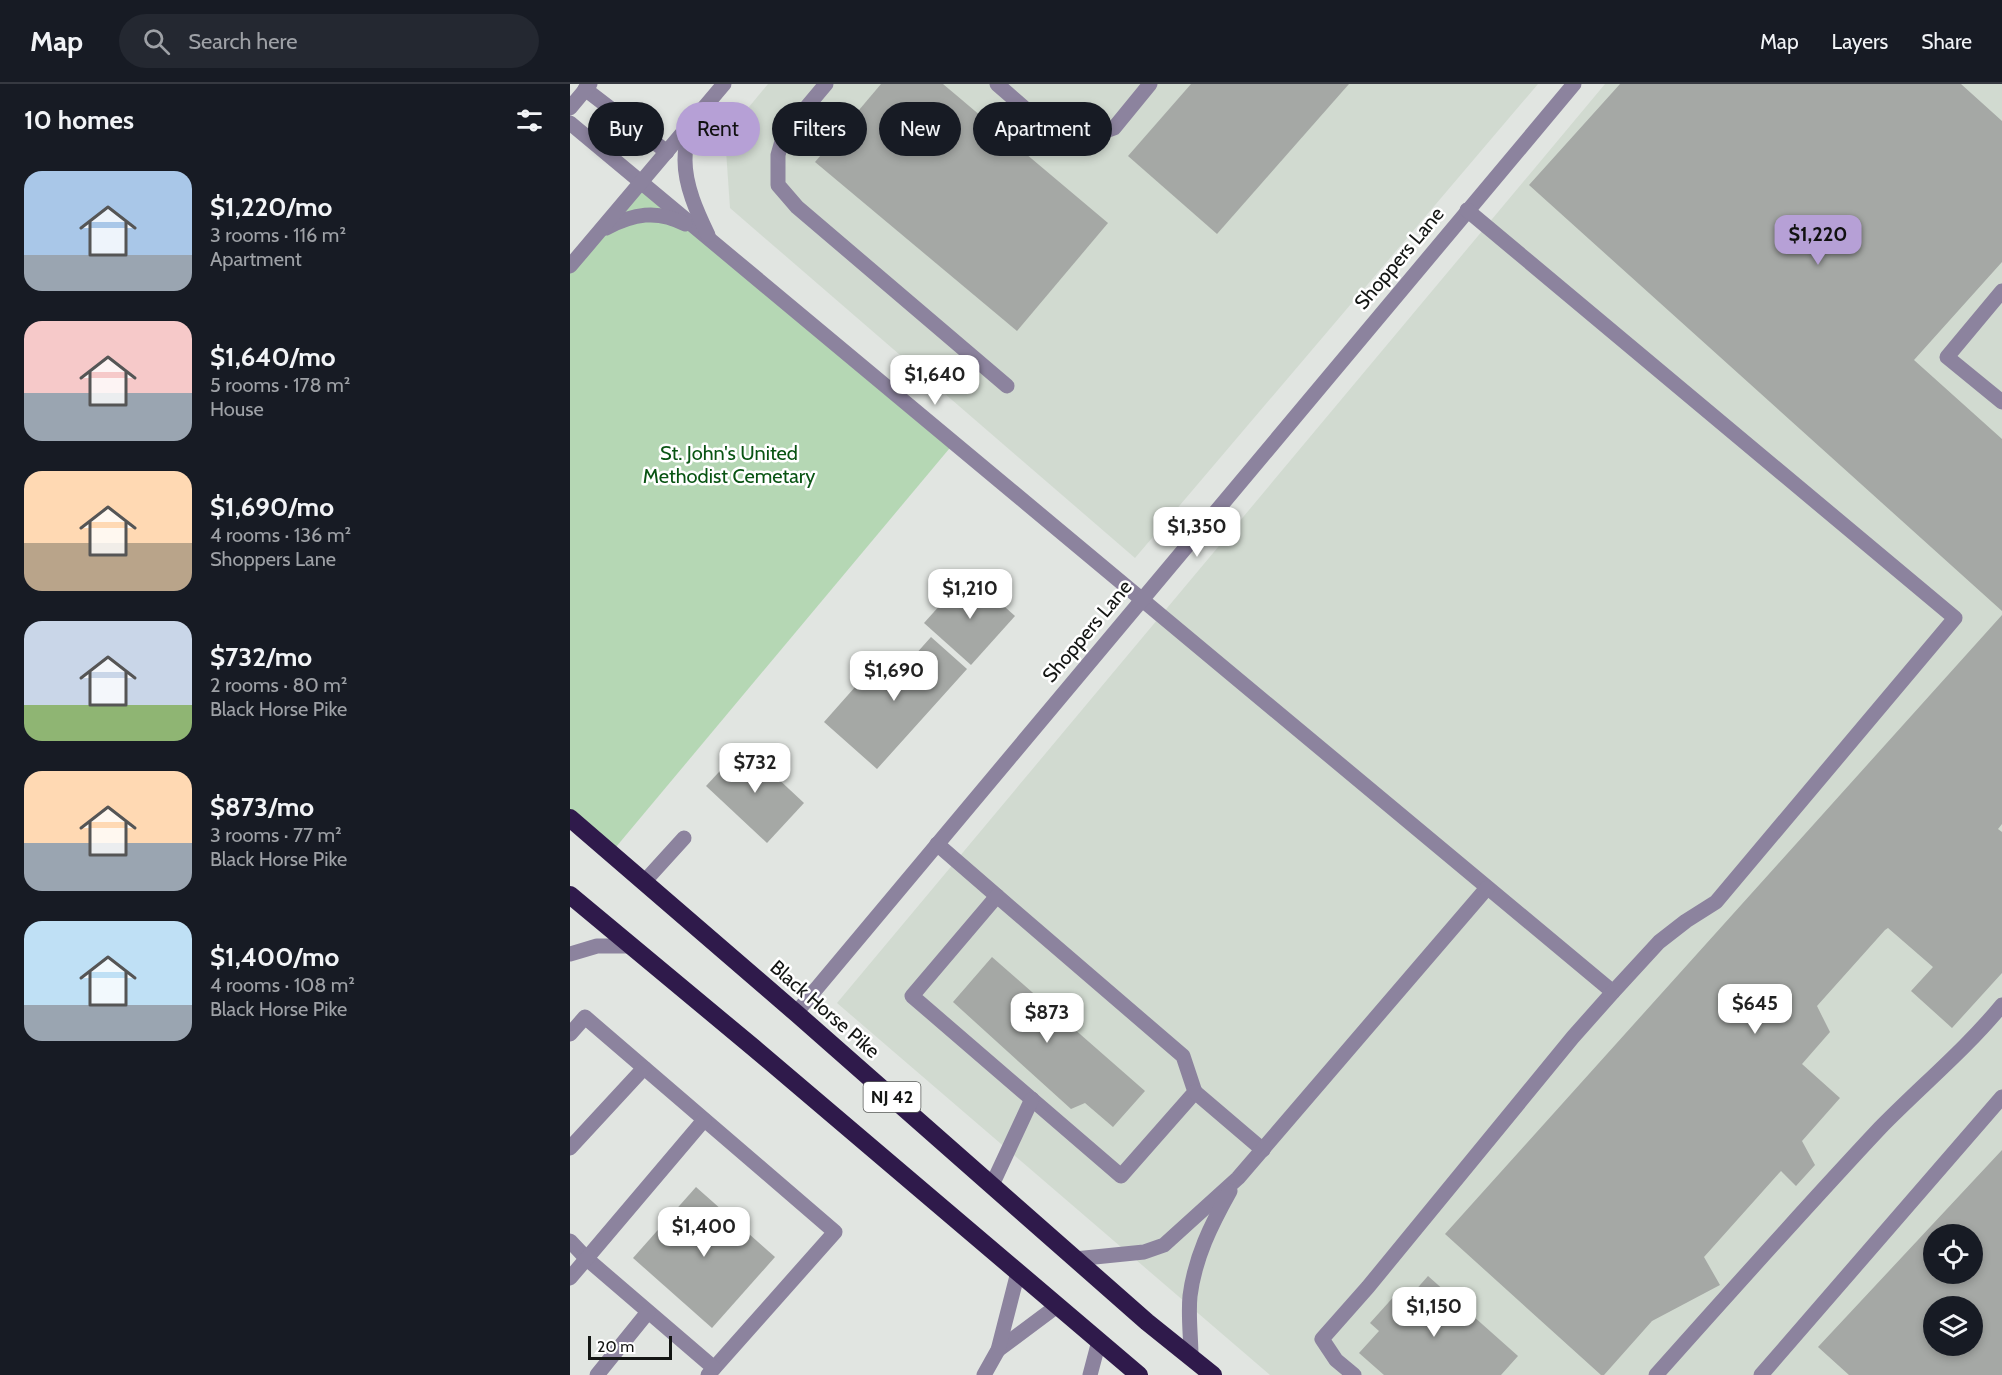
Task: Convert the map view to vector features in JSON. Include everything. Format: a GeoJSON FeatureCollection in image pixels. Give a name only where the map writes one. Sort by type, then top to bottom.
{"type":"FeatureCollection","features":[{"type":"Feature","properties":{"kind":"highway","name":"Black Horse Pike"},"geometry":{"type":"LineString","coordinates":[[570,818],[796,1013],[1146,1322],[1213,1375]]}},
{"type":"Feature","properties":{"kind":"highway","name":"NJ 42"},"geometry":{"type":"LineString","coordinates":[[570,895],[1139,1375]]}},
{"type":"Feature","properties":{"kind":"street"},"geometry":{"type":"LineString","coordinates":[[709,102],[724,84]]}},
{"type":"Feature","properties":{"kind":"street"},"geometry":{"type":"LineString","coordinates":[[826,84],[784,134],[778,155],[778,185],[797,207],[1007,387]]}},
{"type":"Feature","properties":{"kind":"street"},"geometry":{"type":"LineString","coordinates":[[997,84],[1053,133],[1089,137],[1114,128],[1150,84]]}},
{"type":"Feature","properties":{"kind":"street","name":"Shoppers Lane"},"geometry":{"type":"LineString","coordinates":[[796,1013],[1574,84]]}},
{"type":"Feature","properties":{"kind":"street"},"geometry":{"type":"LineString","coordinates":[[570,108],[587,87],[666,152]]}},
{"type":"Feature","properties":{"kind":"street"},"geometry":{"type":"LineString","coordinates":[[570,123],[1613,992]]}},
{"type":"Feature","properties":{"kind":"street"},"geometry":{"type":"LineString","coordinates":[[570,266],[676,141]]}},
{"type":"Feature","properties":{"kind":"street"},"geometry":{"type":"LineString","coordinates":[[685,156],[691,194],[709,237]]}},
{"type":"Feature","properties":{"kind":"street"},"geometry":{"type":"LineString","coordinates":[[1354,1375],[1336,1360],[1322,1339],[1613,992],[1659,942],[1716,902],[1955,618],[1467,210]]}},
{"type":"Feature","properties":{"kind":"street"},"geometry":{"type":"LineString","coordinates":[[600,230],[635,215],[652,214],[679,221],[709,237]]}},
{"type":"Feature","properties":{"kind":"street"},"geometry":{"type":"LineString","coordinates":[[2002,291],[1947,357],[2002,402]]}},
{"type":"Feature","properties":{"kind":"street"},"geometry":{"type":"LineString","coordinates":[[644,882],[684,838]]}},
{"type":"Feature","properties":{"kind":"street"},"geometry":{"type":"LineString","coordinates":[[937,844],[1183,1056],[1195,1092],[1263,1150]]}},
{"type":"Feature","properties":{"kind":"street"},"geometry":{"type":"LineString","coordinates":[[1075,1259],[1144,1252],[1164,1245],[1238,1178],[1487,888]]}},
{"type":"Feature","properties":{"kind":"street"},"geometry":{"type":"LineString","coordinates":[[997,896],[912,996],[1121,1176],[1195,1092]]}},
{"type":"Feature","properties":{"kind":"street"},"geometry":{"type":"LineString","coordinates":[[570,954],[597,946],[630,946]]}},
{"type":"Feature","properties":{"kind":"street"},"geometry":{"type":"LineString","coordinates":[[1656,1375],[1835,1176],[1916,1091],[1987,1023],[2002,1005]]}},
{"type":"Feature","properties":{"kind":"street"},"geometry":{"type":"LineString","coordinates":[[570,1035],[585,1017],[835,1232],[711,1372],[570,1241]]}},
{"type":"Feature","properties":{"kind":"street"},"geometry":{"type":"LineString","coordinates":[[570,1148],[644,1068]]}},
{"type":"Feature","properties":{"kind":"street"},"geometry":{"type":"LineString","coordinates":[[1766,1373],[2002,1097]]}},
{"type":"Feature","properties":{"kind":"street"},"geometry":{"type":"LineString","coordinates":[[992,1185],[1032,1099]]}},
{"type":"Feature","properties":{"kind":"street"},"geometry":{"type":"LineString","coordinates":[[570,1278],[704,1120]]}},
{"type":"Feature","properties":{"kind":"street"},"geometry":{"type":"LineString","coordinates":[[1191,1357],[1190,1297],[1197,1259],[1211,1224],[1238,1178]]}},
{"type":"Feature","properties":{"kind":"street"},"geometry":{"type":"LineString","coordinates":[[984,1375],[998,1350],[1018,1272]]}},
{"type":"Feature","properties":{"kind":"street"},"geometry":{"type":"LineString","coordinates":[[998,1350],[1057,1306]]}},
{"type":"Feature","properties":{"kind":"street"},"geometry":{"type":"LineString","coordinates":[[597,1375],[648,1312]]}},
{"type":"Feature","properties":{"kind":"street"},"geometry":{"type":"LineString","coordinates":[[1090,1375],[1099,1341]]}},
{"type":"Feature","properties":{"kind":"shaded area"},"geometry":{"type":"Polygon","coordinates":[[[768,84],[1538,84],[1135,558],[730,208],[726,156],[760,156],[760,102],[753,102],[768,84]]]}},
{"type":"Feature","properties":{"kind":"shaded area"},"geometry":{"type":"Polygon","coordinates":[[[1605,84],[2002,84],[2002,1375],[1270,1375],[837,1003],[1605,84]]]}},
{"type":"Feature","properties":{"kind":"green space","name":"St. John's United Methodist Cemetary"},"geometry":{"type":"Polygon","coordinates":[[[642,182],[954,443],[611,853],[570,818],[570,266],[642,182]]]}},
{"type":"Feature","properties":{"kind":"building"},"geometry":{"type":"Polygon","coordinates":[[[881,84],[943,84],[973,109],[973,156],[1028,156],[1108,223],[1017,331],[815,162],[820,156],[867,156],[866,102],[881,84]]]}},
{"type":"Feature","properties":{"kind":"building"},"geometry":{"type":"Polygon","coordinates":[[[1191,84],[1349,84],[1217,234],[1128,156],[1191,84]]]}},
{"type":"Feature","properties":{"kind":"building"},"geometry":{"type":"Polygon","coordinates":[[[1620,84],[1961,84],[2002,121],[2002,262],[1914,360],[2002,439],[2002,611],[1529,185],[1620,84]]]}},
{"type":"Feature","properties":{"kind":"building"},"geometry":{"type":"Polygon","coordinates":[[[968,574],[1015,616],[971,665],[924,623],[968,574]]]}},
{"type":"Feature","properties":{"kind":"building"},"geometry":{"type":"Polygon","coordinates":[[[2002,615],[2002,824],[1998,829],[2002,832],[2002,973],[1952,1028],[1911,991],[1933,967],[1888,928],[1885,930],[1817,1006],[1830,1032],[1802,1064],[1840,1098],[1802,1141],[1815,1165],[1796,1186],[1781,1171],[1704,1257],[1720,1285],[1652,1321],[1604,1375],[1601,1375],[1445,1234],[2002,615]]]}},
{"type":"Feature","properties":{"kind":"building"},"geometry":{"type":"Polygon","coordinates":[[[931,637],[967,669],[877,769],[824,722],[879,660],[897,675],[931,637]]]}},
{"type":"Feature","properties":{"kind":"building"},"geometry":{"type":"Polygon","coordinates":[[[743,746],[804,803],[767,843],[706,786],[743,746]]]}},
{"type":"Feature","properties":{"kind":"building"},"geometry":{"type":"Polygon","coordinates":[[[992,957],[1145,1091],[1113,1127],[1085,1103],[1071,1109],[953,1002],[992,957]]]}},
{"type":"Feature","properties":{"kind":"building"},"geometry":{"type":"Polygon","coordinates":[[[2002,1150],[2002,1375],[1849,1375],[1818,1347],[1923,1235],[1923,1284],[1983,1284],[1983,1224],[1933,1224],[2002,1150]]]}},
{"type":"Feature","properties":{"kind":"building"},"geometry":{"type":"Polygon","coordinates":[[[696,1187],[775,1257],[712,1328],[633,1258],[696,1187]]]}},
{"type":"Feature","properties":{"kind":"building"},"geometry":{"type":"Polygon","coordinates":[[[1428,1276],[1518,1356],[1501,1375],[1384,1375],[1359,1353],[1379,1331],[1370,1323],[1397,1293],[1406,1301],[1428,1276]]]}}]}
